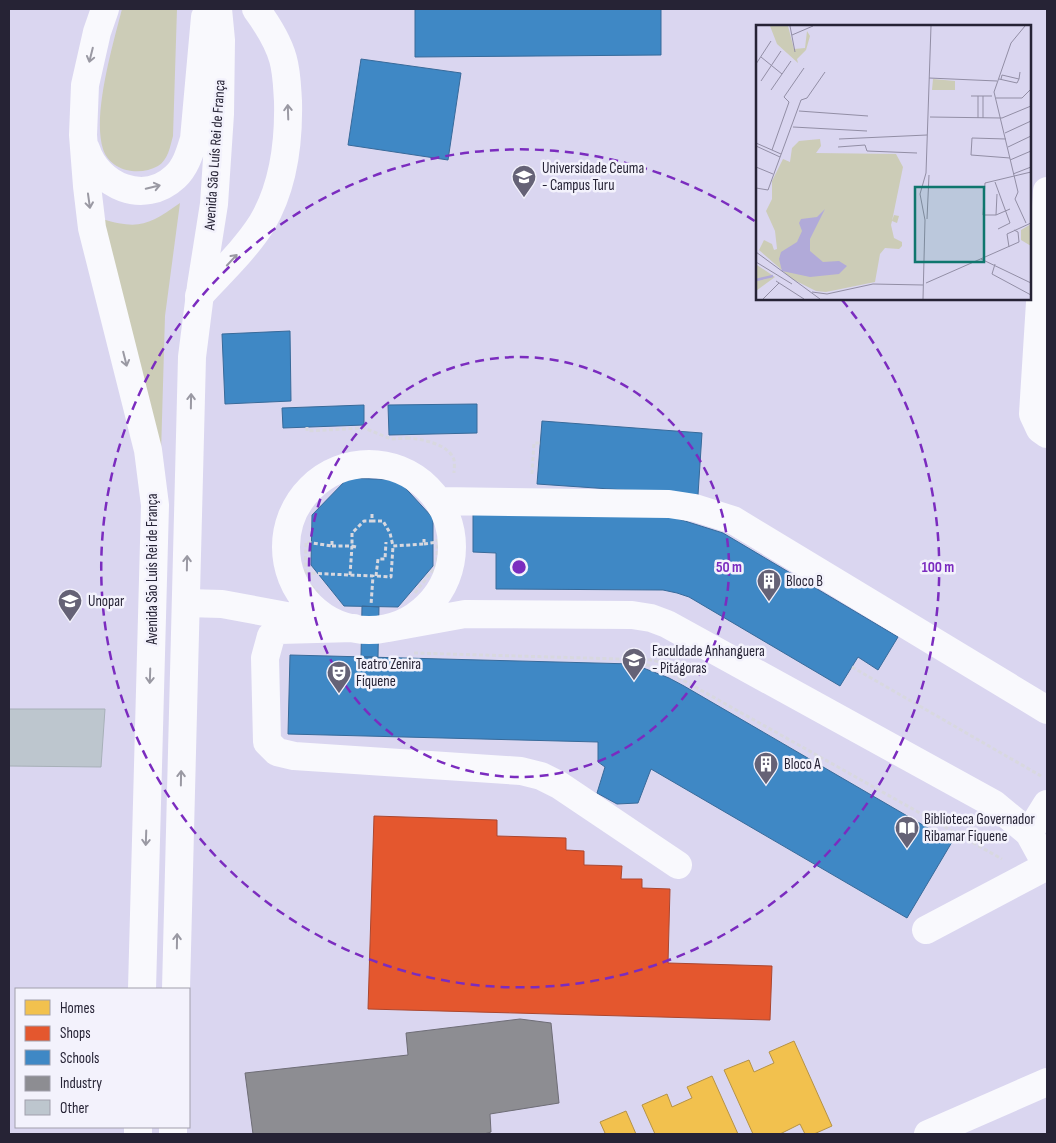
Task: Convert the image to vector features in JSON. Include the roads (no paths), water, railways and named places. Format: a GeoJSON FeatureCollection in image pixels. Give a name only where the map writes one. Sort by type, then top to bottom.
{"type":"FeatureCollection","features":[{"type":"Feature","properties":{"kind":"main road","name":"Avenida São Luís Rei de França"},"geometry":{"type":"LineString","coordinates":[[105,9],[97,32],[84,85],[83,135],[92,228],[148,450],[155,505],[142,988]]}},
{"type":"Feature","properties":{"kind":"main road"},"geometry":{"type":"LineString","coordinates":[[83,135],[91,161],[97,170],[106,179],[118,186],[130,189],[150,189],[168,182],[176,176],[188,156],[194,139],[205,9]]}},
{"type":"Feature","properties":{"kind":"main road","name":"Avenida São Luís Rei de França"},"geometry":{"type":"LineString","coordinates":[[176,988],[192,357],[199,296],[214,204],[220,104],[221,40],[218,9]]}},
{"type":"Feature","properties":{"kind":"main road"},"geometry":{"type":"LineString","coordinates":[[199,296],[239,252],[261,223],[271,205],[280,182],[287,143],[287,79],[283,59],[276,41],[256,9]]}},
{"type":"Feature","properties":{"kind":"main road"},"geometry":{"type":"LineString","coordinates":[[1047,191],[1033,414],[1040,429],[1047,434]]}},
{"type":"Feature","properties":{"kind":"main road"},"geometry":{"type":"LineString","coordinates":[[370,464],[390,467],[409,474],[426,486],[438,501],[448,519],[452,538],[452,556],[449,572],[442,588],[432,602],[419,614],[404,622],[371,622],[336,623],[320,615],[302,595],[289,572],[286,555],[286,537],[291,517],[301,500],[314,485],[331,473],[350,466],[370,464]]}},
{"type":"Feature","properties":{"kind":"main road"},"geometry":{"type":"LineString","coordinates":[[438,501],[669,504],[733,520],[1047,710]]}},
{"type":"Feature","properties":{"kind":"main road"},"geometry":{"type":"LineString","coordinates":[[186,603],[222,604],[371,622]]}},
{"type":"Feature","properties":{"kind":"main road"},"geometry":{"type":"LineString","coordinates":[[678,864],[559,785],[541,776],[521,771],[294,756],[277,752],[267,742],[266,658],[271,636],[279,630],[465,614],[632,615],[651,618],[676,629],[994,804],[1029,833],[1047,866],[926,930]]}},
{"type":"Feature","properties":{"kind":"main road"},"geometry":{"type":"LineString","coordinates":[[1029,833],[1047,804]]}},
{"type":"Feature","properties":{"kind":"main road"},"geometry":{"type":"LineString","coordinates":[[928,1134],[1047,1082]]}},
{"type":"Feature","properties":{"kind":"main road"},"geometry":{"type":"LineString","coordinates":[[996,1104],[1021,1102],[1047,1103]]}},
{"type":"Feature","properties":{"kind":"place","name":"Universidade Ceuma - Campus Turu"},"geometry":{"type":"Point","coordinates":[524,198]}},
{"type":"Feature","properties":{"kind":"place","name":"Bloco B"},"geometry":{"type":"Point","coordinates":[769,602]}},
{"type":"Feature","properties":{"kind":"place","name":"Unopar"},"geometry":{"type":"Point","coordinates":[70,622]}},
{"type":"Feature","properties":{"kind":"place","name":"Faculdade Anhanguera - Pitágoras"},"geometry":{"type":"Point","coordinates":[634,681]}},
{"type":"Feature","properties":{"kind":"place","name":"Teatro Zenira Fiquene"},"geometry":{"type":"Point","coordinates":[339,694]}},
{"type":"Feature","properties":{"kind":"place","name":"Bloco A"},"geometry":{"type":"Point","coordinates":[766,785]}},
{"type":"Feature","properties":{"kind":"place","name":"Biblioteca Governador Ribamar Fiquene"},"geometry":{"type":"Point","coordinates":[907,849]}}]}
